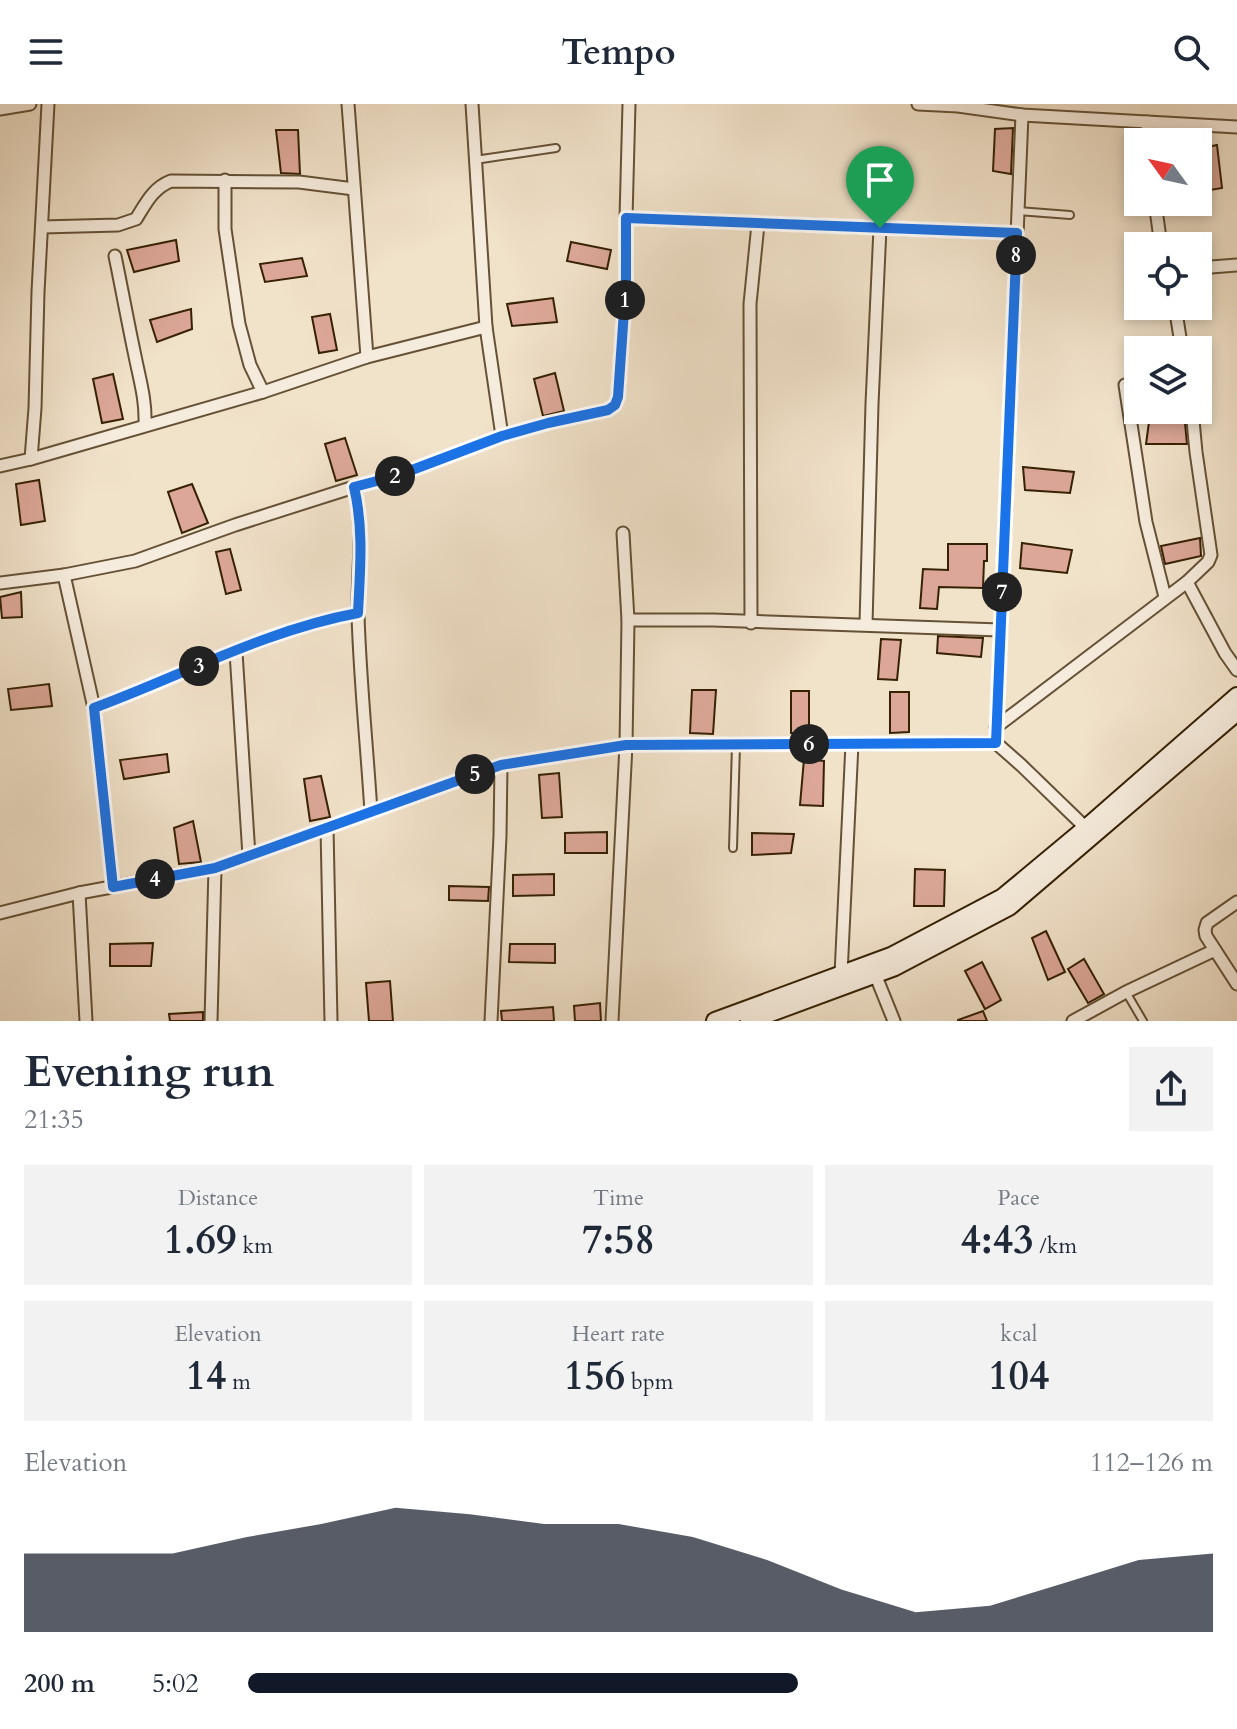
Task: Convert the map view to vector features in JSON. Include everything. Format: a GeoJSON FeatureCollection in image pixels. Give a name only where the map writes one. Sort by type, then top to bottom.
{"type":"FeatureCollection","features":[{"type":"Feature","properties":{"kind":"street"},"geometry":{"type":"LineString","coordinates":[[0,109],[30,104]]}},
{"type":"Feature","properties":{"kind":"street"},"geometry":{"type":"LineString","coordinates":[[31,459],[48,104]]}},
{"type":"Feature","properties":{"kind":"street"},"geometry":{"type":"LineString","coordinates":[[348,104],[367,357]]}},
{"type":"Feature","properties":{"kind":"street"},"geometry":{"type":"LineString","coordinates":[[472,104],[486,327],[502,436]]}},
{"type":"Feature","properties":{"kind":"street"},"geometry":{"type":"LineString","coordinates":[[0,583],[135,561],[235,525],[396,476],[502,436],[608,410],[615,405],[626,282],[629,104]]}},
{"type":"Feature","properties":{"kind":"street"},"geometry":{"type":"LineString","coordinates":[[918,104],[958,105],[1022,115],[1237,127]]}},
{"type":"Feature","properties":{"kind":"street"},"geometry":{"type":"LineString","coordinates":[[996,743],[1022,115]]}},
{"type":"Feature","properties":{"kind":"street"},"geometry":{"type":"LineString","coordinates":[[1147,122],[1148,128]]}},
{"type":"Feature","properties":{"kind":"street"},"geometry":{"type":"LineString","coordinates":[[42,227],[118,225],[136,219],[160,185],[184,179],[299,182],[354,189]]}},
{"type":"Feature","properties":{"kind":"street"},"geometry":{"type":"LineString","coordinates":[[225,180],[225,229],[239,324],[250,365],[263,392]]}},
{"type":"Feature","properties":{"kind":"street"},"geometry":{"type":"LineString","coordinates":[[626,218],[1017,233]]}},
{"type":"Feature","properties":{"kind":"street"},"geometry":{"type":"LineString","coordinates":[[751,623],[750,304],[758,224]]}},
{"type":"Feature","properties":{"kind":"street"},"geometry":{"type":"LineString","coordinates":[[866,624],[880,228]]}},
{"type":"Feature","properties":{"kind":"street"},"geometry":{"type":"LineString","coordinates":[[115,256],[143,388],[145,425]]}},
{"type":"Feature","properties":{"kind":"street"},"geometry":{"type":"LineString","coordinates":[[1212,267],[1237,265]]}},
{"type":"Feature","properties":{"kind":"street"},"geometry":{"type":"LineString","coordinates":[[0,466],[263,392],[367,357],[486,327]]}},
{"type":"Feature","properties":{"kind":"street"},"geometry":{"type":"LineString","coordinates":[[1131,424],[1146,522],[1165,597]]}},
{"type":"Feature","properties":{"kind":"street"},"geometry":{"type":"LineString","coordinates":[[996,727],[1187,582],[1208,562],[1211,555],[1193,424]]}},
{"type":"Feature","properties":{"kind":"street"},"geometry":{"type":"LineString","coordinates":[[354,487],[361,541],[358,613],[371,812]]}},
{"type":"Feature","properties":{"kind":"street"},"geometry":{"type":"LineString","coordinates":[[612,1021],[626,745],[628,620],[623,533]]}},
{"type":"Feature","properties":{"kind":"street"},"geometry":{"type":"LineString","coordinates":[[64,575],[94,708],[113,887]]}},
{"type":"Feature","properties":{"kind":"street"},"geometry":{"type":"LineString","coordinates":[[1187,582],[1237,670]]}},
{"type":"Feature","properties":{"kind":"street"},"geometry":{"type":"LineString","coordinates":[[94,708],[327,619],[358,613]]}},
{"type":"Feature","properties":{"kind":"street"},"geometry":{"type":"LineString","coordinates":[[628,620],[1000,630]]}},
{"type":"Feature","properties":{"kind":"street"},"geometry":{"type":"LineString","coordinates":[[236,652],[249,856]]}},
{"type":"Feature","properties":{"kind":"street"},"geometry":{"type":"LineString","coordinates":[[715,1021],[891,956],[1003,897],[1237,696]]}},
{"type":"Feature","properties":{"kind":"street"},"geometry":{"type":"LineString","coordinates":[[749,1021],[895,967],[1009,907],[1237,712]]}},
{"type":"Feature","properties":{"kind":"street"},"geometry":{"type":"LineString","coordinates":[[0,913],[79,893],[215,868],[501,765],[626,745],[996,743],[1086,828]]}},
{"type":"Feature","properties":{"kind":"street"},"geometry":{"type":"LineString","coordinates":[[841,974],[852,744]]}},
{"type":"Feature","properties":{"kind":"street"},"geometry":{"type":"LineString","coordinates":[[491,1021],[501,765]]}},
{"type":"Feature","properties":{"kind":"street"},"geometry":{"type":"LineString","coordinates":[[327,828],[331,1021]]}},
{"type":"Feature","properties":{"kind":"street"},"geometry":{"type":"LineString","coordinates":[[211,1021],[215,868]]}},
{"type":"Feature","properties":{"kind":"street"},"geometry":{"type":"LineString","coordinates":[[79,893],[86,1021]]}},
{"type":"Feature","properties":{"kind":"street"},"geometry":{"type":"LineString","coordinates":[[1237,902],[1207,923],[1205,930],[1237,984]]}},
{"type":"Feature","properties":{"kind":"street"},"geometry":{"type":"LineString","coordinates":[[1073,1021],[1215,950]]}},
{"type":"Feature","properties":{"kind":"street"},"geometry":{"type":"LineString","coordinates":[[875,974],[894,1021]]}},
{"type":"Feature","properties":{"kind":"lane"},"geometry":{"type":"LineString","coordinates":[[475,160],[556,148]]}},
{"type":"Feature","properties":{"kind":"lane"},"geometry":{"type":"LineString","coordinates":[[1018,211],[1070,215]]}},
{"type":"Feature","properties":{"kind":"lane"},"geometry":{"type":"LineString","coordinates":[[733,848],[736,745]]}},
{"type":"Feature","properties":{"kind":"lane"},"geometry":{"type":"LineString","coordinates":[[1126,992],[1143,1021]]}},
{"type":"Feature","properties":{"kind":"building"},"geometry":{"type":"Polygon","coordinates":[[[1013,128],[1011,174],[993,171],[995,129],[1013,128]]]}},
{"type":"Feature","properties":{"kind":"building"},"geometry":{"type":"Polygon","coordinates":[[[276,130],[298,130],[300,174],[281,173],[276,130]]]}},
{"type":"Feature","properties":{"kind":"building"},"geometry":{"type":"Polygon","coordinates":[[[1217,145],[1222,188],[1212,190],[1212,146],[1217,145]]]}},
{"type":"Feature","properties":{"kind":"building"},"geometry":{"type":"Polygon","coordinates":[[[176,240],[179,261],[134,272],[127,250],[176,240]]]}},
{"type":"Feature","properties":{"kind":"building"},"geometry":{"type":"Polygon","coordinates":[[[571,242],[611,250],[607,269],[567,261],[571,242]]]}},
{"type":"Feature","properties":{"kind":"building"},"geometry":{"type":"Polygon","coordinates":[[[302,258],[307,276],[265,282],[260,264],[302,258]]]}},
{"type":"Feature","properties":{"kind":"building"},"geometry":{"type":"Polygon","coordinates":[[[553,298],[557,322],[512,326],[507,304],[553,298]]]}},
{"type":"Feature","properties":{"kind":"building"},"geometry":{"type":"Polygon","coordinates":[[[191,309],[192,329],[157,342],[150,320],[191,309]]]}},
{"type":"Feature","properties":{"kind":"building"},"geometry":{"type":"Polygon","coordinates":[[[330,314],[337,350],[319,353],[312,317],[330,314]]]}},
{"type":"Feature","properties":{"kind":"building"},"geometry":{"type":"Polygon","coordinates":[[[555,373],[564,411],[543,416],[534,379],[555,373]]]}},
{"type":"Feature","properties":{"kind":"building"},"geometry":{"type":"Polygon","coordinates":[[[113,374],[123,419],[102,423],[93,379],[113,374]]]}},
{"type":"Feature","properties":{"kind":"building"},"geometry":{"type":"Polygon","coordinates":[[[1149,424],[1185,424],[1187,444],[1146,444],[1149,424]]]}},
{"type":"Feature","properties":{"kind":"building"},"geometry":{"type":"Polygon","coordinates":[[[345,438],[357,475],[336,481],[325,444],[345,438]]]}},
{"type":"Feature","properties":{"kind":"building"},"geometry":{"type":"Polygon","coordinates":[[[1023,467],[1074,472],[1070,493],[1025,490],[1023,467]]]}},
{"type":"Feature","properties":{"kind":"building"},"geometry":{"type":"Polygon","coordinates":[[[39,480],[45,521],[21,525],[16,484],[39,480]]]}},
{"type":"Feature","properties":{"kind":"building"},"geometry":{"type":"Polygon","coordinates":[[[192,484],[208,523],[182,533],[168,492],[192,484]]]}},
{"type":"Feature","properties":{"kind":"building"},"geometry":{"type":"Polygon","coordinates":[[[1200,538],[1201,556],[1165,564],[1161,546],[1200,538]]]}},
{"type":"Feature","properties":{"kind":"building"},"geometry":{"type":"Polygon","coordinates":[[[1022,543],[1072,550],[1067,573],[1020,568],[1022,543]]]}},
{"type":"Feature","properties":{"kind":"building"},"geometry":{"type":"Polygon","coordinates":[[[948,544],[987,544],[983,588],[939,587],[937,609],[920,608],[923,569],[948,570],[948,544]]]}},
{"type":"Feature","properties":{"kind":"building"},"geometry":{"type":"Polygon","coordinates":[[[230,549],[241,590],[226,594],[216,552],[230,549]]]}},
{"type":"Feature","properties":{"kind":"building"},"geometry":{"type":"Polygon","coordinates":[[[21,592],[22,617],[2,618],[0,597],[21,592]]]}},
{"type":"Feature","properties":{"kind":"building"},"geometry":{"type":"Polygon","coordinates":[[[938,636],[983,638],[981,657],[937,653],[938,636]]]}},
{"type":"Feature","properties":{"kind":"building"},"geometry":{"type":"Polygon","coordinates":[[[881,639],[901,640],[897,680],[878,679],[881,639]]]}},
{"type":"Feature","properties":{"kind":"building"},"geometry":{"type":"Polygon","coordinates":[[[49,684],[52,706],[11,710],[8,689],[49,684]]]}},
{"type":"Feature","properties":{"kind":"building"},"geometry":{"type":"Polygon","coordinates":[[[692,690],[716,690],[713,734],[690,733],[692,690]]]}},
{"type":"Feature","properties":{"kind":"building"},"geometry":{"type":"Polygon","coordinates":[[[791,691],[809,691],[809,733],[791,733],[791,691]]]}},
{"type":"Feature","properties":{"kind":"building"},"geometry":{"type":"Polygon","coordinates":[[[890,692],[909,692],[909,732],[890,733],[890,692]]]}},
{"type":"Feature","properties":{"kind":"building"},"geometry":{"type":"Polygon","coordinates":[[[167,754],[169,772],[124,779],[120,760],[167,754]]]}},
{"type":"Feature","properties":{"kind":"building"},"geometry":{"type":"Polygon","coordinates":[[[804,759],[824,761],[823,806],[800,805],[804,759]]]}},
{"type":"Feature","properties":{"kind":"building"},"geometry":{"type":"Polygon","coordinates":[[[559,773],[562,817],[542,818],[539,775],[559,773]]]}},
{"type":"Feature","properties":{"kind":"building"},"geometry":{"type":"Polygon","coordinates":[[[321,776],[330,817],[310,821],[304,779],[321,776]]]}},
{"type":"Feature","properties":{"kind":"building"},"geometry":{"type":"Polygon","coordinates":[[[193,821],[201,862],[179,864],[174,828],[193,821]]]}},
{"type":"Feature","properties":{"kind":"building"},"geometry":{"type":"Polygon","coordinates":[[[607,832],[607,853],[565,853],[565,833],[607,832]]]}},
{"type":"Feature","properties":{"kind":"building"},"geometry":{"type":"Polygon","coordinates":[[[752,833],[794,834],[791,853],[752,855],[752,833]]]}},
{"type":"Feature","properties":{"kind":"building"},"geometry":{"type":"Polygon","coordinates":[[[915,869],[945,870],[944,906],[914,906],[915,869]]]}},
{"type":"Feature","properties":{"kind":"building"},"geometry":{"type":"Polygon","coordinates":[[[554,874],[554,895],[513,896],[513,875],[554,874]]]}},
{"type":"Feature","properties":{"kind":"building"},"geometry":{"type":"Polygon","coordinates":[[[449,886],[489,887],[488,901],[449,900],[449,886]]]}},
{"type":"Feature","properties":{"kind":"building"},"geometry":{"type":"Polygon","coordinates":[[[1046,931],[1065,972],[1048,980],[1032,938],[1046,931]]]}},
{"type":"Feature","properties":{"kind":"building"},"geometry":{"type":"Polygon","coordinates":[[[153,943],[151,966],[110,966],[110,944],[153,943]]]}},
{"type":"Feature","properties":{"kind":"building"},"geometry":{"type":"Polygon","coordinates":[[[510,944],[555,944],[555,963],[509,962],[510,944]]]}},
{"type":"Feature","properties":{"kind":"building"},"geometry":{"type":"Polygon","coordinates":[[[1084,959],[1104,994],[1088,1003],[1068,969],[1084,959]]]}},
{"type":"Feature","properties":{"kind":"building"},"geometry":{"type":"Polygon","coordinates":[[[982,962],[1001,1000],[985,1009],[965,971],[982,962]]]}},
{"type":"Feature","properties":{"kind":"building"},"geometry":{"type":"Polygon","coordinates":[[[390,981],[393,1021],[369,1021],[366,983],[390,981]]]}},
{"type":"Feature","properties":{"kind":"building"},"geometry":{"type":"Polygon","coordinates":[[[600,1003],[601,1021],[575,1021],[574,1006],[600,1003]]]}},
{"type":"Feature","properties":{"kind":"building"},"geometry":{"type":"Polygon","coordinates":[[[553,1007],[554,1021],[502,1021],[501,1011],[553,1007]]]}},
{"type":"Feature","properties":{"kind":"building"},"geometry":{"type":"Polygon","coordinates":[[[983,1011],[987,1021],[958,1021],[958,1020],[983,1011]]]}},
{"type":"Feature","properties":{"kind":"building"},"geometry":{"type":"Polygon","coordinates":[[[203,1012],[203,1021],[170,1021],[169,1014],[203,1012]]]}},
{"type":"Feature","properties":{"kind":"route"},"geometry":{"type":"LineString","coordinates":[[626,218],[880,228],[1017,233],[996,743],[626,745],[501,765],[215,868],[113,887],[94,708],[268,639],[327,619],[358,613],[361,541],[354,487],[396,476],[502,436],[608,410],[615,405],[626,282],[626,218]]}}]}
